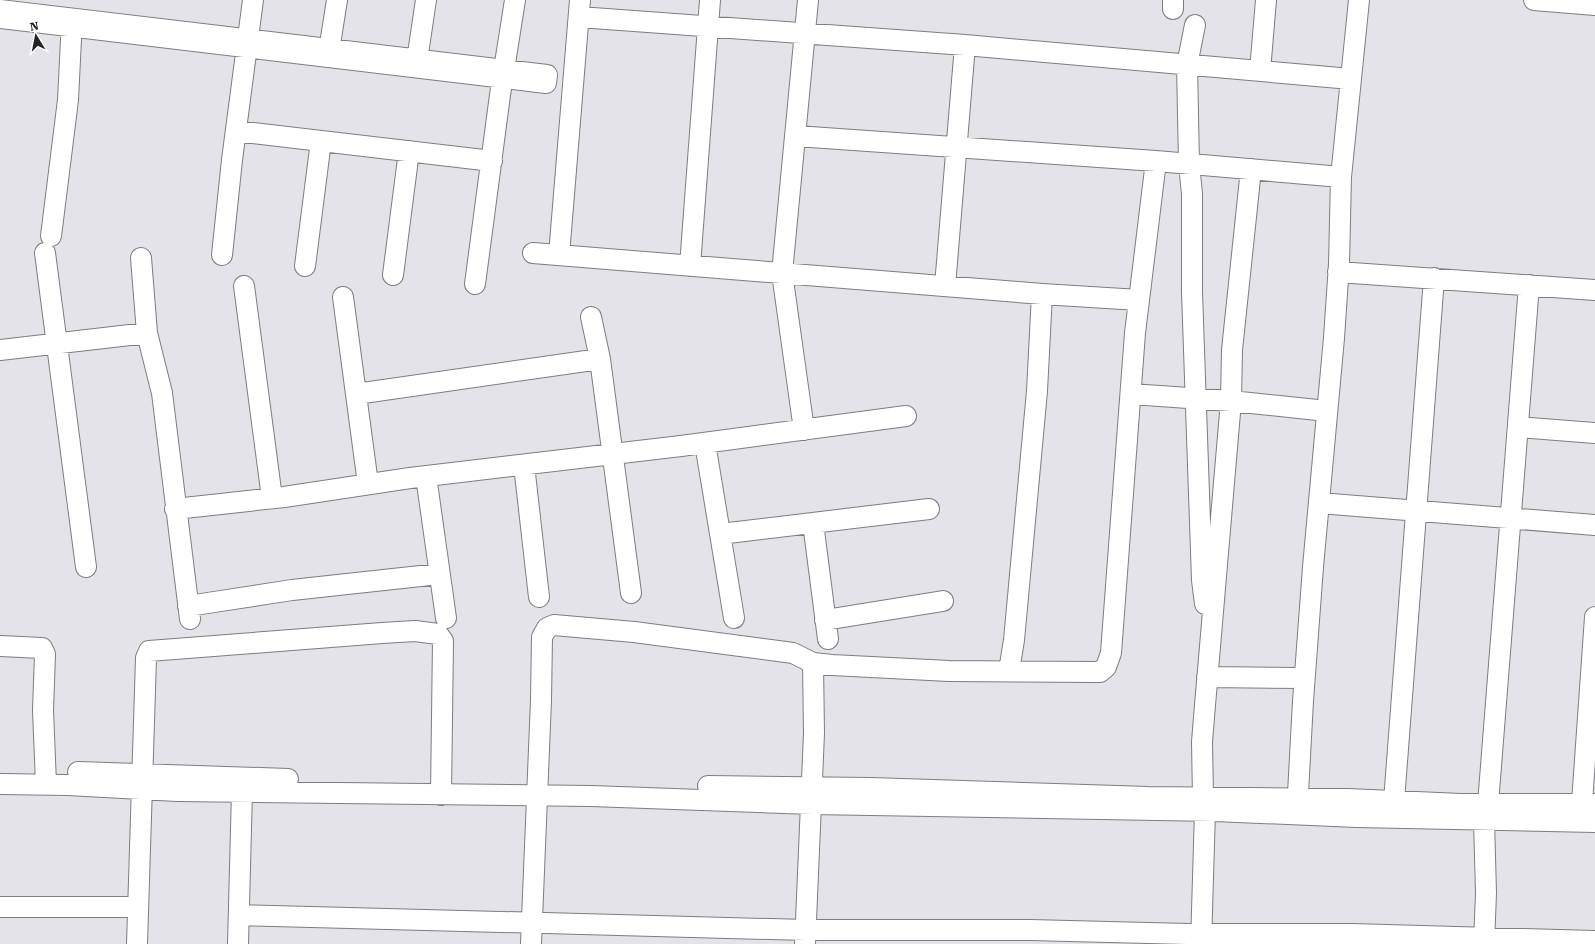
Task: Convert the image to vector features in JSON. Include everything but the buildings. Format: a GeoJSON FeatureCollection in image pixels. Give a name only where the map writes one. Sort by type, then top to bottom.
{"type":"FeatureCollection","features":[{"type":"Feature","properties":{"kind":"street"},"geometry":{"type":"LineString","coordinates":[[222,255],[253,0]]}},
{"type":"Feature","properties":{"kind":"street"},"geometry":{"type":"LineString","coordinates":[[329,53],[338,0]]}},
{"type":"Feature","properties":{"kind":"street"},"geometry":{"type":"LineString","coordinates":[[416,63],[426,0]]}},
{"type":"Feature","properties":{"kind":"street"},"geometry":{"type":"LineString","coordinates":[[475,284],[515,0]]}},
{"type":"Feature","properties":{"kind":"street"},"geometry":{"type":"LineString","coordinates":[[690,266],[710,0]]}},
{"type":"Feature","properties":{"kind":"street"},"geometry":{"type":"LineString","coordinates":[[804,430],[782,273],[808,0]]}},
{"type":"Feature","properties":{"kind":"street"},"geometry":{"type":"LineString","coordinates":[[1260,71],[1266,0]]}},
{"type":"Feature","properties":{"kind":"street"},"geometry":{"type":"LineString","coordinates":[[1298,806],[1304,678],[1338,272],[1341,177],[1359,0]]}},
{"type":"Feature","properties":{"kind":"street"},"geometry":{"type":"LineString","coordinates":[[1534,0],[1595,5]]}},
{"type":"Feature","properties":{"kind":"street"},"geometry":{"type":"LineString","coordinates":[[72,22],[0,17],[0,9],[72,22],[504,74]]}},
{"type":"Feature","properties":{"kind":"street"},"geometry":{"type":"LineString","coordinates":[[559,255],[580,9],[708,26],[965,45],[1351,79]]}},
{"type":"Feature","properties":{"kind":"street"},"geometry":{"type":"LineString","coordinates":[[72,22],[68,100],[48,245],[58,342],[86,567]]}},
{"type":"Feature","properties":{"kind":"street"},"geometry":{"type":"LineString","coordinates":[[1195,25],[1187,65],[1192,194],[1192,292],[1197,399],[1202,580],[1210,652]]}},
{"type":"Feature","properties":{"kind":"street"},"geometry":{"type":"LineString","coordinates":[[945,286],[965,45]]}},
{"type":"Feature","properties":{"kind":"street"},"geometry":{"type":"LineString","coordinates":[[236,131],[492,161]]}},
{"type":"Feature","properties":{"kind":"street"},"geometry":{"type":"LineString","coordinates":[[796,136],[1156,161],[1341,177]]}},
{"type":"Feature","properties":{"kind":"street"},"geometry":{"type":"LineString","coordinates":[[305,266],[321,141]]}},
{"type":"Feature","properties":{"kind":"street"},"geometry":{"type":"LineString","coordinates":[[393,275],[409,151]]}},
{"type":"Feature","properties":{"kind":"street"},"geometry":{"type":"LineString","coordinates":[[531,944],[538,789],[542,637],[547,628],[554,625],[634,632],[793,653],[813,664],[949,670],[1100,672],[1106,667],[1111,653],[1135,333],[1156,161]]}},
{"type":"Feature","properties":{"kind":"street"},"geometry":{"type":"LineString","coordinates":[[1201,939],[1204,804],[1202,742],[1231,401],[1232,350],[1250,169]]}},
{"type":"Feature","properties":{"kind":"street"},"geometry":{"type":"LineString","coordinates":[[533,253],[1042,294],[1139,300]]}},
{"type":"Feature","properties":{"kind":"street"},"geometry":{"type":"LineString","coordinates":[[141,258],[147,333],[162,393],[189,612],[292,590],[439,574]]}},
{"type":"Feature","properties":{"kind":"street"},"geometry":{"type":"LineString","coordinates":[[1338,272],[1529,284],[1595,290]]}},
{"type":"Feature","properties":{"kind":"street"},"geometry":{"type":"LineString","coordinates":[[1394,801],[1434,278]]}},
{"type":"Feature","properties":{"kind":"street"},"geometry":{"type":"LineString","coordinates":[[1484,941],[1486,893],[1486,812],[1529,284]]}},
{"type":"Feature","properties":{"kind":"street"},"geometry":{"type":"LineString","coordinates":[[244,286],[272,498]]}},
{"type":"Feature","properties":{"kind":"street"},"geometry":{"type":"LineString","coordinates":[[1009,671],[1014,640],[1037,391],[1042,294]]}},
{"type":"Feature","properties":{"kind":"street"},"geometry":{"type":"LineString","coordinates":[[343,297],[368,484]]}},
{"type":"Feature","properties":{"kind":"street"},"geometry":{"type":"LineString","coordinates":[[591,317],[600,359],[631,593]]}},
{"type":"Feature","properties":{"kind":"street"},"geometry":{"type":"LineString","coordinates":[[0,350],[58,342],[147,333]]}},
{"type":"Feature","properties":{"kind":"street"},"geometry":{"type":"LineString","coordinates":[[356,394],[600,359]]}},
{"type":"Feature","properties":{"kind":"street"},"geometry":{"type":"LineString","coordinates":[[1131,394],[1231,401],[1327,411]]}},
{"type":"Feature","properties":{"kind":"street"},"geometry":{"type":"LineString","coordinates":[[176,509],[272,498],[426,476],[705,443],[906,416]]}},
{"type":"Feature","properties":{"kind":"street"},"geometry":{"type":"LineString","coordinates":[[1518,427],[1595,434]]}},
{"type":"Feature","properties":{"kind":"street"},"geometry":{"type":"LineString","coordinates":[[705,443],[734,618]]}},
{"type":"Feature","properties":{"kind":"street"},"geometry":{"type":"LineString","coordinates":[[524,465],[539,597]]}},
{"type":"Feature","properties":{"kind":"street"},"geometry":{"type":"LineString","coordinates":[[426,476],[446,618]]}},
{"type":"Feature","properties":{"kind":"street"},"geometry":{"type":"LineString","coordinates":[[1319,503],[1595,525]]}},
{"type":"Feature","properties":{"kind":"street"},"geometry":{"type":"LineString","coordinates":[[720,534],[929,509]]}},
{"type":"Feature","properties":{"kind":"street"},"geometry":{"type":"LineString","coordinates":[[813,523],[828,639]]}},
{"type":"Feature","properties":{"kind":"street"},"geometry":{"type":"LineString","coordinates":[[825,620],[943,601]]}},
{"type":"Feature","properties":{"kind":"street"},"geometry":{"type":"LineString","coordinates":[[142,781],[242,791],[441,788],[538,789],[1298,806],[1486,812],[1588,813],[1595,616]]}},
{"type":"Feature","properties":{"kind":"street"},"geometry":{"type":"LineString","coordinates":[[137,944],[146,658],[149,652],[415,632],[438,634],[443,641],[441,788]]}},
{"type":"Feature","properties":{"kind":"street"},"geometry":{"type":"LineString","coordinates":[[0,646],[42,648],[45,654],[43,710],[46,778]]}},
{"type":"Feature","properties":{"kind":"street"},"geometry":{"type":"LineString","coordinates":[[806,937],[814,733],[813,664]]}},
{"type":"Feature","properties":{"kind":"street"},"geometry":{"type":"LineString","coordinates":[[1207,677],[1304,678]]}},
{"type":"Feature","properties":{"kind":"street"},"geometry":{"type":"LineString","coordinates":[[0,770],[46,778],[142,781],[340,781],[441,788]]}},
{"type":"Feature","properties":{"kind":"street"},"geometry":{"type":"LineString","coordinates":[[0,784],[46,778]]}},
{"type":"Feature","properties":{"kind":"street"},"geometry":{"type":"LineString","coordinates":[[238,944],[242,791]]}},
{"type":"Feature","properties":{"kind":"street"},"geometry":{"type":"LineString","coordinates":[[1298,806],[1394,801],[1486,812]]}},
{"type":"Feature","properties":{"kind":"street"},"geometry":{"type":"LineString","coordinates":[[0,907],[138,907]]}},
{"type":"Feature","properties":{"kind":"street"},"geometry":{"type":"LineString","coordinates":[[239,915],[532,922],[668,935],[806,937],[903,929],[1104,938],[1584,942]]}}]}
